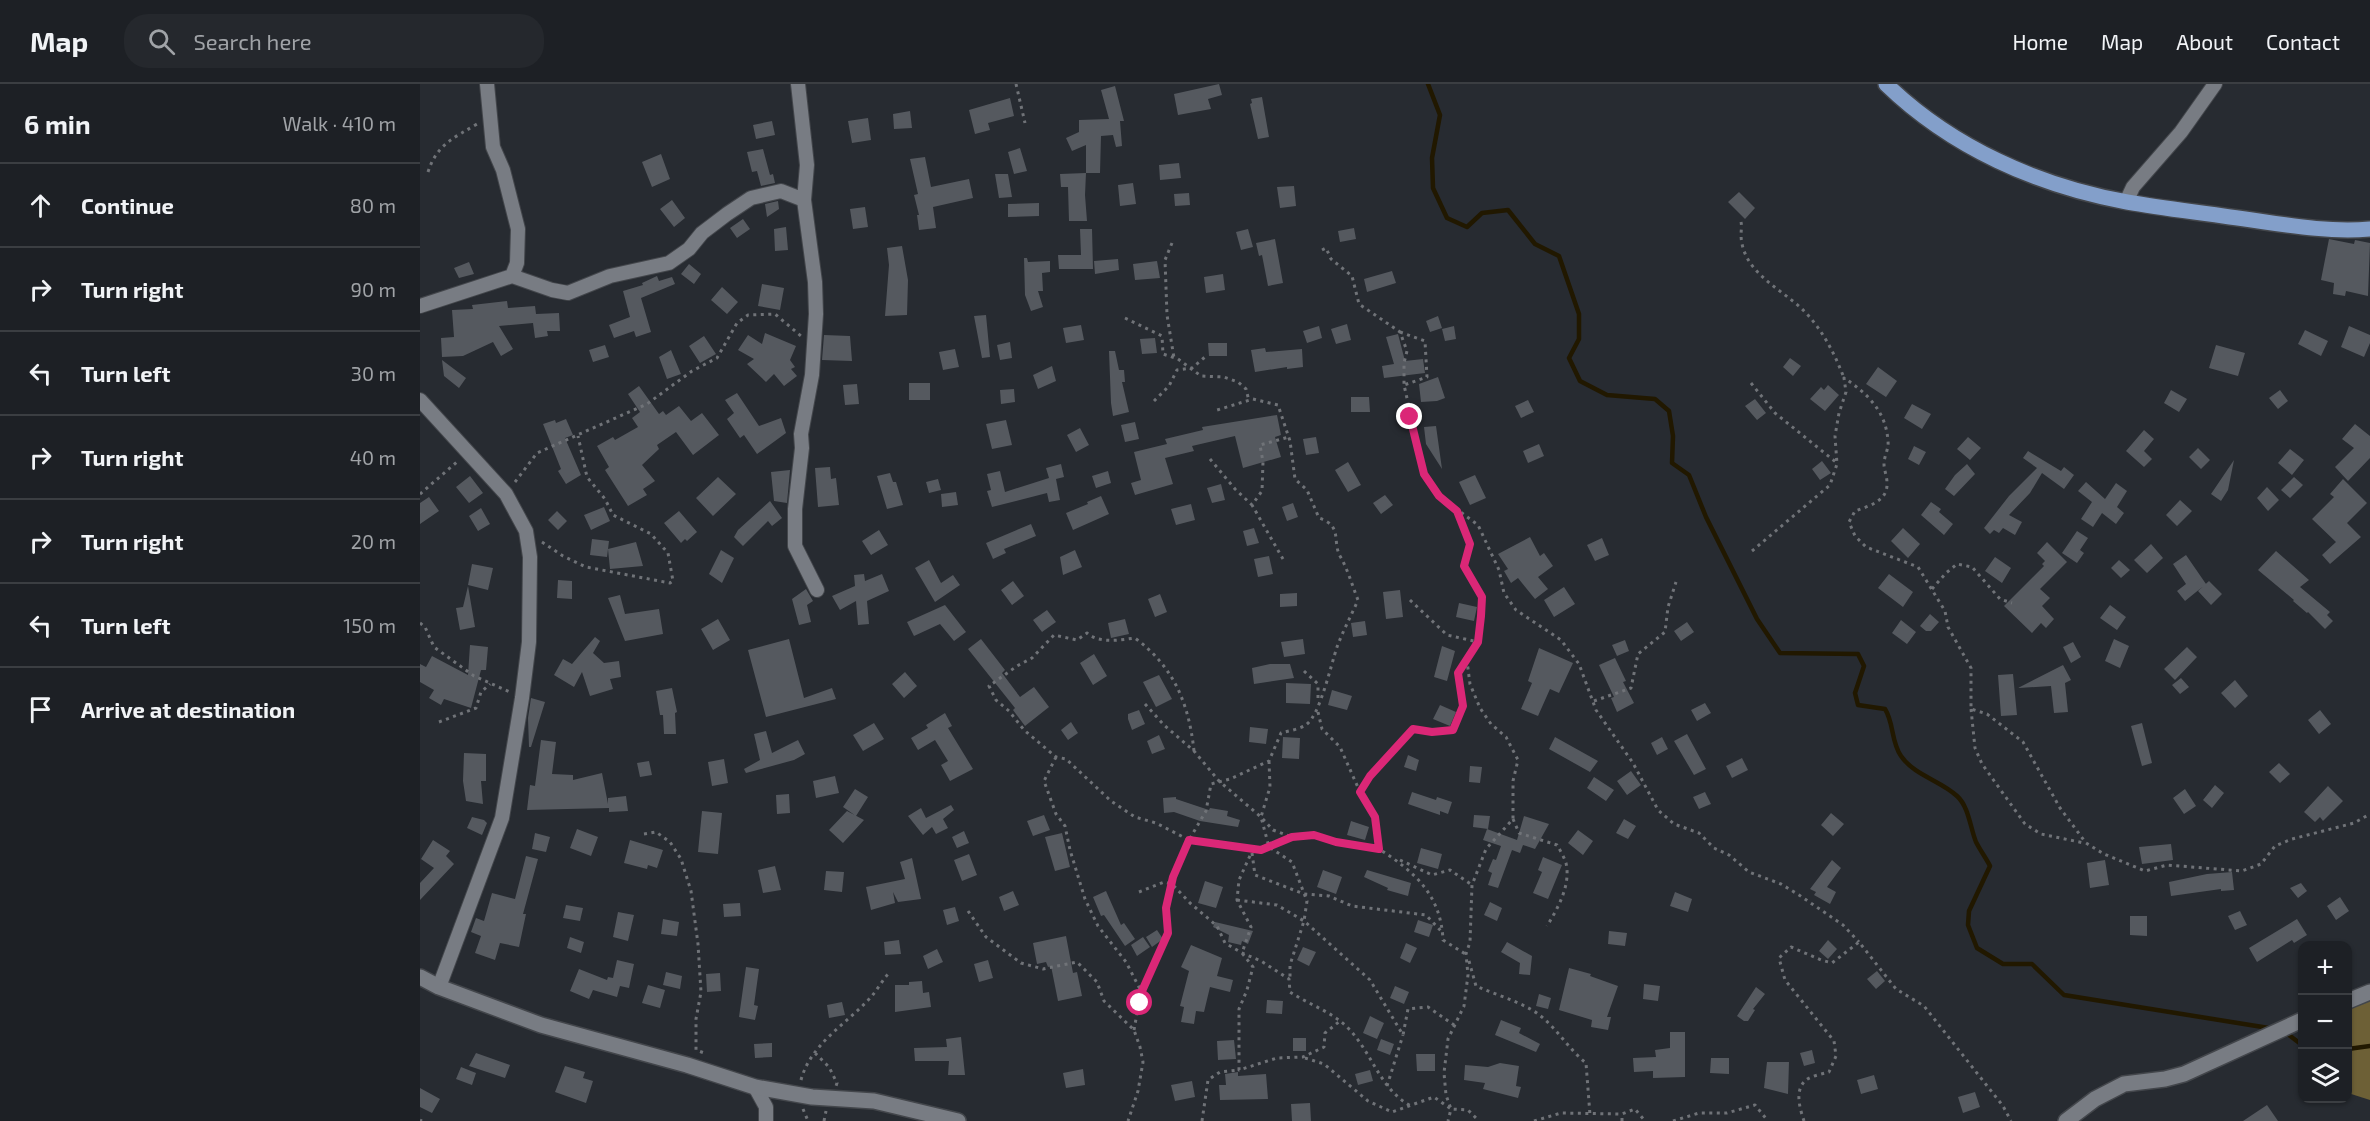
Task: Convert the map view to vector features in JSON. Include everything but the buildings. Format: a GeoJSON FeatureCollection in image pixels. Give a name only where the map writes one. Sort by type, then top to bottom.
{"type":"FeatureCollection","features":[{"type":"Feature","properties":{"kind":"main road"},"geometry":{"type":"LineString","coordinates":[[1886,84],[1931,122],[1960,142],[1998,162],[2076,190],[2126,202],[2325,230],[2370,229]]}},
{"type":"Feature","properties":{"kind":"street"},"geometry":{"type":"LineString","coordinates":[[487,84],[493,147],[503,170],[518,229],[517,263],[512,276]]}},
{"type":"Feature","properties":{"kind":"street"},"geometry":{"type":"LineString","coordinates":[[798,84],[807,165],[804,200],[815,282],[812,375],[801,434],[802,448],[795,509],[795,546],[817,590]]}},
{"type":"Feature","properties":{"kind":"street"},"geometry":{"type":"LineString","coordinates":[[2126,202],[2133,187],[2181,132],[2215,84]]}},
{"type":"Feature","properties":{"kind":"street"},"geometry":{"type":"LineString","coordinates":[[420,306],[512,276],[568,293],[610,276],[669,263],[689,249],[702,233],[727,213],[751,198],[781,191],[804,200]]}},
{"type":"Feature","properties":{"kind":"street"},"geometry":{"type":"LineString","coordinates":[[420,400],[506,494],[526,531],[530,557],[529,642],[502,818],[439,987]]}},
{"type":"Feature","properties":{"kind":"street"},"geometry":{"type":"LineString","coordinates":[[420,977],[439,987],[541,1025],[687,1065],[755,1087],[797,1095],[874,1101],[958,1121]]}},
{"type":"Feature","properties":{"kind":"street"},"geometry":{"type":"LineString","coordinates":[[2352,999],[2370,992]]}},
{"type":"Feature","properties":{"kind":"street"},"geometry":{"type":"LineString","coordinates":[[2066,1121],[2095,1099],[2124,1084],[2184,1074],[2298,1022]]}},
{"type":"Feature","properties":{"kind":"street"},"geometry":{"type":"LineString","coordinates":[[755,1087],[766,1107],[766,1121]]}},
{"type":"Feature","properties":{"kind":"path"},"geometry":{"type":"LineString","coordinates":[[1016,84],[1025,123]]}},
{"type":"Feature","properties":{"kind":"path"},"geometry":{"type":"LineString","coordinates":[[428,172],[433,156],[449,141],[489,117]]}},
{"type":"Feature","properties":{"kind":"path"},"geometry":{"type":"LineString","coordinates":[[1741,222],[1741,236],[1751,264],[1758,274],[1802,309],[1832,347],[1844,378],[1846,392],[1835,436],[1837,464],[1830,485],[1752,551]]}},
{"type":"Feature","properties":{"kind":"path"},"geometry":{"type":"LineString","coordinates":[[1172,243],[1165,260],[1167,315],[1174,358]]}},
{"type":"Feature","properties":{"kind":"path"},"geometry":{"type":"LineString","coordinates":[[1322,250],[1326,248],[1331,259],[1352,276],[1359,304],[1400,332],[1425,341],[1427,377],[1404,385]]}},
{"type":"Feature","properties":{"kind":"path"},"geometry":{"type":"LineString","coordinates":[[506,494],[537,453],[647,404],[692,371],[717,358],[737,323],[748,315],[775,314],[814,347]]}},
{"type":"Feature","properties":{"kind":"path"},"geometry":{"type":"LineString","coordinates":[[1125,318],[1162,336],[1163,354],[1192,368],[1201,376],[1224,377],[1238,382],[1246,389],[1249,400]]}},
{"type":"Feature","properties":{"kind":"path"},"geometry":{"type":"LineString","coordinates":[[1400,332],[1407,351],[1404,363],[1404,385],[1424,474],[1439,496],[1478,525],[1499,570],[1504,593],[1516,610],[1562,640],[1579,664],[1596,710],[1632,763],[1658,810],[1674,824],[1699,833],[1714,848],[1729,855],[1749,872],[1800,895],[1843,925],[1896,989],[1924,1006],[2003,1106],[2011,1121]]}},
{"type":"Feature","properties":{"kind":"path"},"geometry":{"type":"LineString","coordinates":[[1154,401],[1169,386],[1177,370],[1192,368],[1205,357]]}},
{"type":"Feature","properties":{"kind":"path"},"geometry":{"type":"LineString","coordinates":[[1844,378],[1875,402],[1886,424],[1888,443],[1884,464],[1887,484],[1884,495],[1876,503],[1855,511],[1849,522],[1855,536],[1866,547],[1918,567],[1945,611],[1948,627],[1971,668],[1971,709],[1975,748],[1982,764],[2025,824],[2041,834],[2086,843],[2104,854],[2145,871],[2167,865],[2242,871],[2261,864],[2274,846],[2354,823],[2370,814]]}},
{"type":"Feature","properties":{"kind":"path"},"geometry":{"type":"LineString","coordinates":[[1751,383],[1775,413],[1837,464]]}},
{"type":"Feature","properties":{"kind":"path"},"geometry":{"type":"LineString","coordinates":[[1214,411],[1253,399],[1278,405],[1289,437],[1294,479],[1306,490],[1319,518],[1328,521],[1337,536],[1339,554],[1358,600],[1337,648],[1318,703],[1318,711],[1322,729],[1340,747],[1360,792],[1375,817],[1379,849]]}},
{"type":"Feature","properties":{"kind":"path"},"geometry":{"type":"LineString","coordinates":[[526,531],[563,556],[586,567],[670,583],[673,581],[668,553],[651,534],[613,515],[605,499],[587,477],[578,435]]}},
{"type":"Feature","properties":{"kind":"path"},"geometry":{"type":"LineString","coordinates":[[1252,505],[1262,491],[1263,462],[1260,445],[1289,437]]}},
{"type":"Feature","properties":{"kind":"path"},"geometry":{"type":"LineString","coordinates":[[420,494],[469,453]]}},
{"type":"Feature","properties":{"kind":"path"},"geometry":{"type":"LineString","coordinates":[[1210,459],[1252,505],[1283,559]]}},
{"type":"Feature","properties":{"kind":"path"},"geometry":{"type":"LineString","coordinates":[[1360,792],[1370,776],[1413,729],[1432,732],[1453,730],[1463,706],[1458,673],[1478,642],[1482,597],[1464,566],[1470,544],[1457,511]]}},
{"type":"Feature","properties":{"kind":"path"},"geometry":{"type":"LineString","coordinates":[[1932,589],[1957,564],[1972,567],[2001,599],[2012,603]]}},
{"type":"Feature","properties":{"kind":"path"},"geometry":{"type":"LineString","coordinates":[[1593,701],[1631,688],[1638,654],[1665,632],[1668,607],[1676,582]]}},
{"type":"Feature","properties":{"kind":"path"},"geometry":{"type":"LineString","coordinates":[[1410,600],[1447,635],[1478,642]]}},
{"type":"Feature","properties":{"kind":"path"},"geometry":{"type":"LineString","coordinates":[[420,623],[425,627],[435,647],[474,676],[522,698]]}},
{"type":"Feature","properties":{"kind":"path"},"geometry":{"type":"LineString","coordinates":[[1194,751],[1187,709],[1179,686],[1150,649],[1135,638],[1112,641],[1093,638],[1087,633],[1077,640],[1054,635],[1032,658],[989,686],[996,700],[1009,711],[1024,730],[1056,757],[1066,759],[1111,801],[1135,817],[1156,823],[1189,840],[1261,850],[1292,837],[1314,835],[1336,842],[1379,849],[1432,875],[1450,870],[1472,885]]}},
{"type":"Feature","properties":{"kind":"path"},"geometry":{"type":"LineString","coordinates":[[1467,661],[1470,684],[1480,708],[1491,724],[1506,737],[1518,760],[1513,782],[1513,819],[1519,833],[1557,845],[1566,863],[1565,889],[1558,908],[1547,926]]}},
{"type":"Feature","properties":{"kind":"path"},"geometry":{"type":"LineString","coordinates":[[1290,992],[1290,965],[1304,921],[1307,901],[1292,862],[1269,847],[1261,817],[1270,787],[1269,761],[1281,733],[1307,725],[1318,711],[1318,684],[1304,671]]}},
{"type":"Feature","properties":{"kind":"path"},"geometry":{"type":"LineString","coordinates":[[439,722],[476,708],[481,692],[490,684]]}},
{"type":"Feature","properties":{"kind":"path"},"geometry":{"type":"LineString","coordinates":[[1145,704],[1164,725],[1194,751],[1219,781],[1274,830],[1292,837]]}},
{"type":"Feature","properties":{"kind":"path"},"geometry":{"type":"LineString","coordinates":[[1971,709],[1987,714],[2023,742],[2055,800],[2086,843]]}},
{"type":"Feature","properties":{"kind":"path"},"geometry":{"type":"LineString","coordinates":[[1056,757],[1044,781],[1056,814],[1065,826],[1084,898],[1098,926],[1126,962],[1142,991]]}},
{"type":"Feature","properties":{"kind":"path"},"geometry":{"type":"LineString","coordinates":[[1128,1121],[1138,1090],[1143,1062],[1134,1030],[1142,991],[1168,933],[1166,908],[1172,884],[1189,840],[1206,811],[1211,784],[1230,779],[1269,761]]}},
{"type":"Feature","properties":{"kind":"path"},"geometry":{"type":"LineString","coordinates":[[1448,1121],[1450,1109],[1444,1072],[1448,1039],[1464,1006],[1468,975],[1466,954],[1470,942],[1472,885],[1486,849],[1513,819]]}},
{"type":"Feature","properties":{"kind":"path"},"geometry":{"type":"LineString","coordinates":[[644,834],[656,832],[670,842],[681,859],[691,891],[701,992],[696,1019],[696,1050],[711,1056]]}},
{"type":"Feature","properties":{"kind":"path"},"geometry":{"type":"LineString","coordinates":[[1379,849],[1405,865],[1433,897],[1443,940],[1466,954],[1476,986],[1533,1010],[1586,1063],[1590,1115]]}},
{"type":"Feature","properties":{"kind":"path"},"geometry":{"type":"LineString","coordinates":[[1252,850],[1255,875],[1304,894],[1329,896],[1352,906],[1426,915],[1442,932]]}},
{"type":"Feature","properties":{"kind":"path"},"geometry":{"type":"LineString","coordinates":[[1242,953],[1251,927],[1237,900],[1239,880],[1252,850]]}},
{"type":"Feature","properties":{"kind":"path"},"geometry":{"type":"LineString","coordinates":[[1139,892],[1164,882],[1172,884],[1217,926],[1225,942],[1290,980],[1290,992]]}},
{"type":"Feature","properties":{"kind":"path"},"geometry":{"type":"LineString","coordinates":[[1237,900],[1277,905],[1304,921],[1371,980],[1403,1035]]}},
{"type":"Feature","properties":{"kind":"path"},"geometry":{"type":"LineString","coordinates":[[968,911],[986,937],[1021,963],[1043,969],[1077,962],[1097,982],[1104,1001],[1134,1030]]}},
{"type":"Feature","properties":{"kind":"path"},"geometry":{"type":"LineString","coordinates":[[1804,1121],[1798,1104],[1802,1087],[1807,1080],[1829,1072],[1836,1056],[1834,1041],[1810,1014],[1785,980],[1779,958],[1791,947],[1832,963],[1859,942]]}},
{"type":"Feature","properties":{"kind":"path"},"geometry":{"type":"LineString","coordinates":[[1239,1070],[1239,1009],[1253,967],[1242,953]]}},
{"type":"Feature","properties":{"kind":"path"},"geometry":{"type":"LineString","coordinates":[[808,1121],[797,1095],[803,1072],[815,1053],[839,1025],[870,997],[888,974]]}},
{"type":"Feature","properties":{"kind":"path"},"geometry":{"type":"LineString","coordinates":[[1290,992],[1340,1021],[1365,1048],[1387,1086],[1411,1106]]}},
{"type":"Feature","properties":{"kind":"path"},"geometry":{"type":"LineString","coordinates":[[1387,1086],[1403,1035],[1408,1009],[1428,1007],[1454,1025],[1464,1006]]}},
{"type":"Feature","properties":{"kind":"path"},"geometry":{"type":"LineString","coordinates":[[1303,1057],[1324,1047],[1325,1033],[1340,1021]]}},
{"type":"Feature","properties":{"kind":"path"},"geometry":{"type":"LineString","coordinates":[[1202,1121],[1208,1080],[1220,1072],[1239,1070],[1276,1058],[1303,1057],[1324,1064],[1379,1107],[1392,1112],[1434,1097],[1450,1109],[1468,1110],[1479,1121]]}},
{"type":"Feature","properties":{"kind":"path"},"geometry":{"type":"LineString","coordinates":[[1673,1121],[1699,1113],[1727,1113],[1755,1105],[1768,1121]]}},
{"type":"Feature","properties":{"kind":"path"},"geometry":{"type":"LineString","coordinates":[[1534,1121],[1561,1113],[1622,1114],[1635,1109],[1645,1121]]}},
{"type":"Feature","properties":{"kind":"path"},"geometry":{"type":"LineString","coordinates":[[1622,1114],[1622,1121]]}},
{"type":"Feature","properties":{"kind":"shaded area"},"geometry":{"type":"Polygon","coordinates":[[[2370,994],[2370,1100],[2352,1094],[2352,1002],[2370,994]]]}},
{"type":"Feature","properties":{"kind":"waterway"},"geometry":{"type":"LineString","coordinates":[[1428,84],[1440,115],[1432,158],[1433,188],[1447,218],[1467,227],[1482,213],[1508,210],[1535,244],[1559,256],[1579,314],[1579,339],[1569,358],[1580,381],[1607,395],[1655,399],[1669,411],[1673,436],[1672,463],[1689,475],[1706,517],[1757,619],[1780,653],[1858,654],[1864,666],[1855,693],[1858,705],[1885,709],[1901,756],[1913,768],[1950,791],[1961,801],[1967,811],[1976,842],[1990,866],[1969,911],[1968,925],[1977,948],[2003,964],[2032,964],[2064,995],[2275,1029]]}},
{"type":"Feature","properties":{"kind":"waterway"},"geometry":{"type":"LineString","coordinates":[[2285,1032],[2298,1042]]}},
{"type":"Feature","properties":{"kind":"waterway"},"geometry":{"type":"LineString","coordinates":[[2352,1048],[2370,1046]]}},
{"type":"Feature","properties":{"kind":"route"},"geometry":{"type":"LineString","coordinates":[[1140,1003],[1142,991],[1168,933],[1166,908],[1172,890],[1173,877],[1189,840],[1261,850],[1292,837],[1314,835],[1336,842],[1379,849],[1375,817],[1360,792],[1370,776],[1413,729],[1432,732],[1453,730],[1463,706],[1458,673],[1478,642],[1482,597],[1464,566],[1470,544],[1457,511],[1439,496],[1424,474],[1410,417]]}}]}
